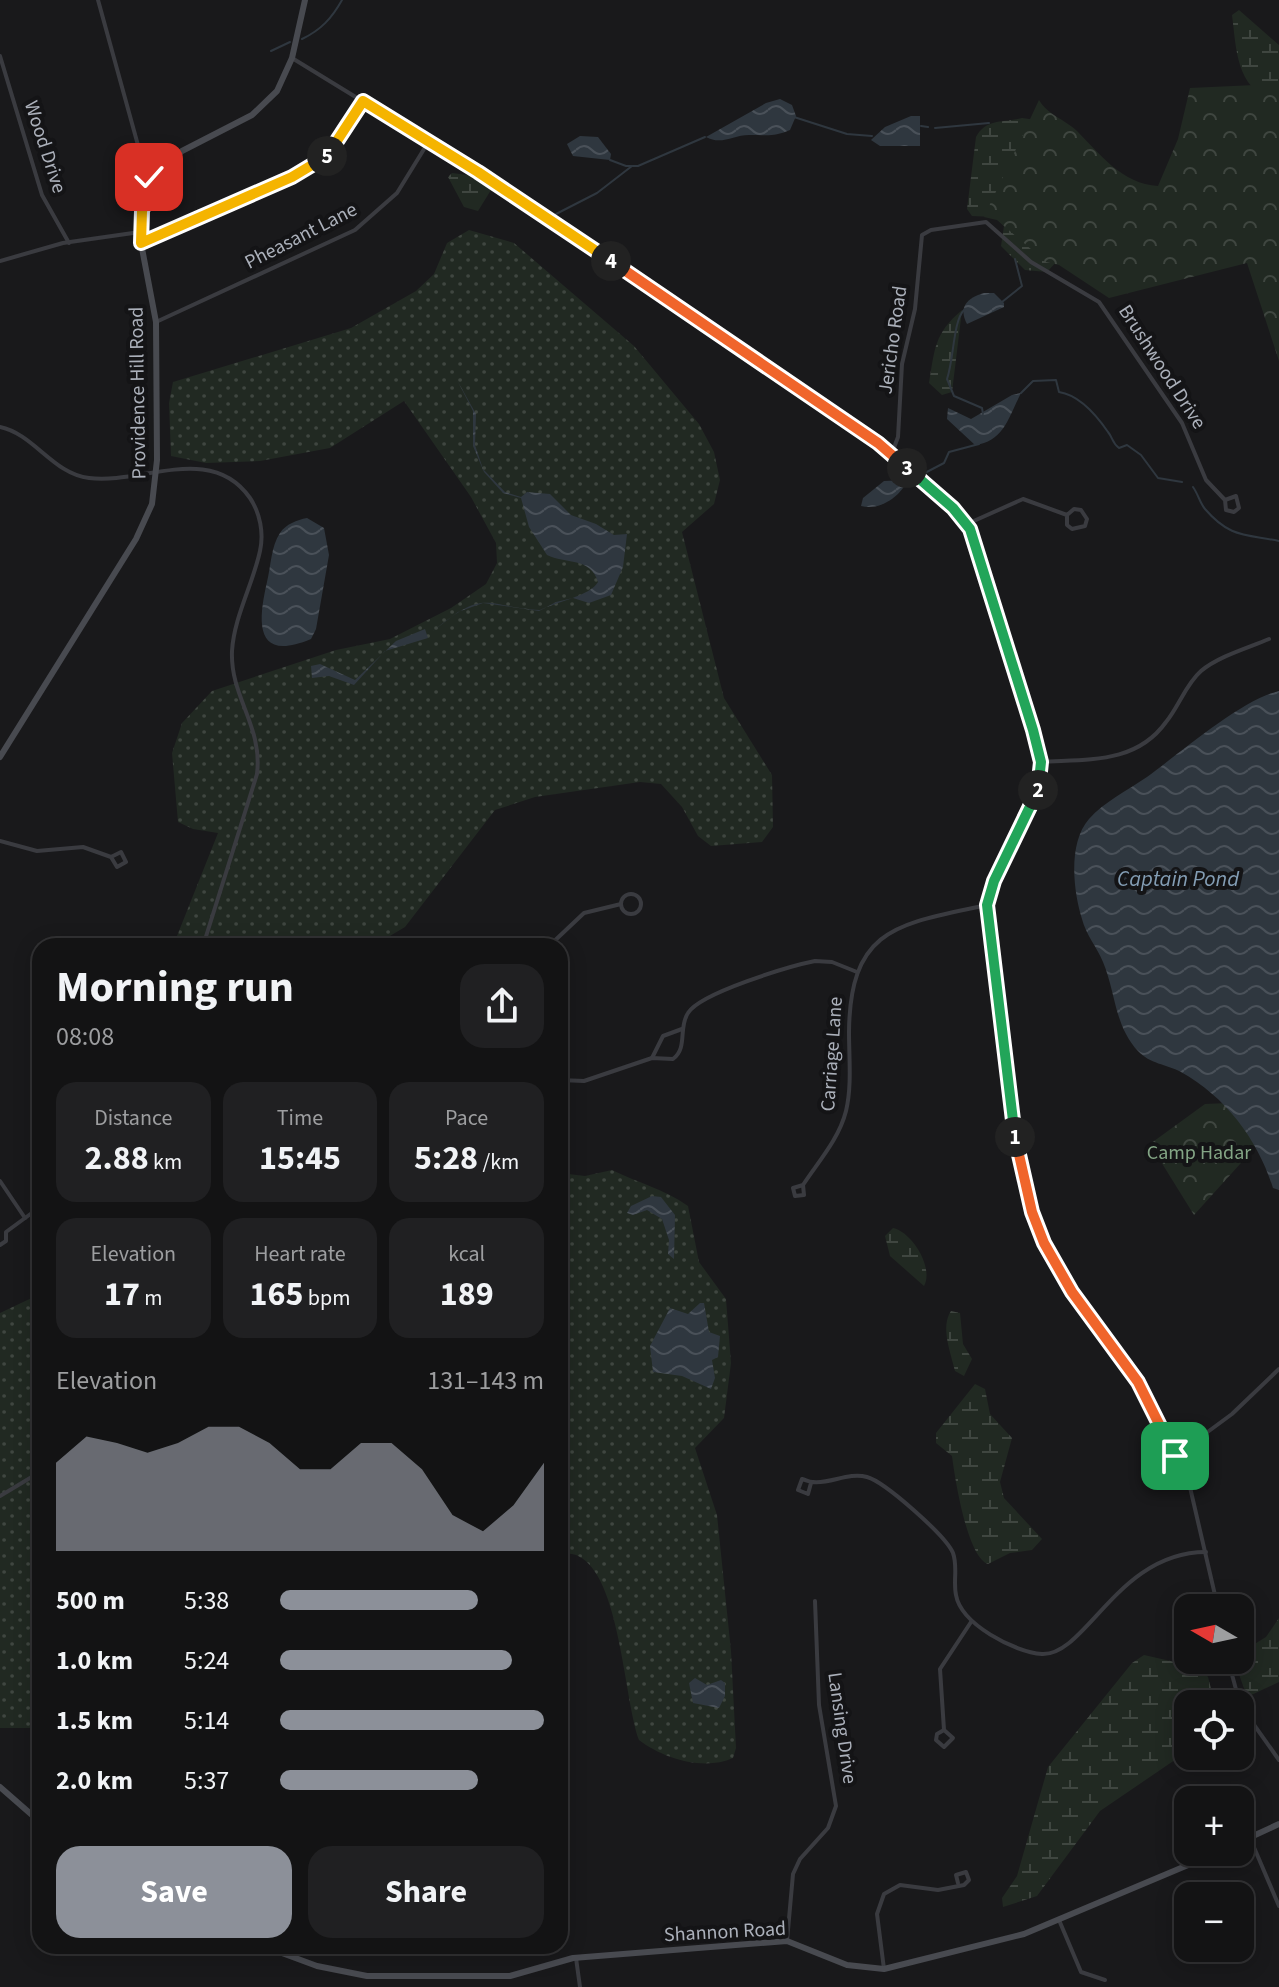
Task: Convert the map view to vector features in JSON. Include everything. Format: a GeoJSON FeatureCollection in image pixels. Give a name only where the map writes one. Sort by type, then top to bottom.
{"type":"FeatureCollection","features":[{"type":"Feature","properties":{"kind":"street"},"geometry":{"type":"LineString","coordinates":[[98,0],[144,167],[153,181]]}},
{"type":"Feature","properties":{"kind":"street","name":"Providence Hill Road"},"geometry":{"type":"LineString","coordinates":[[0,757],[136,539],[152,504],[157,471],[156,322],[140,232],[145,200],[153,181],[182,151],[261,108],[283,82],[292,58],[305,0]]}},
{"type":"Feature","properties":{"kind":"street","name":"Wood Drive"},"geometry":{"type":"LineString","coordinates":[[0,56],[42,195],[69,243]]}},
{"type":"Feature","properties":{"kind":"street"},"geometry":{"type":"LineString","coordinates":[[292,58],[429,141],[891,453],[967,524],[1041,762],[1036,795],[994,881],[987,905],[1012,1124],[1035,1223],[1072,1292],[1138,1382],[1194,1499],[1215,1594]]}},
{"type":"Feature","properties":{"kind":"street"},"geometry":{"type":"LineString","coordinates":[[141,243],[322,161],[338,145],[363,101]]}},
{"type":"Feature","properties":{"kind":"street","name":"Pheasant Lane"},"geometry":{"type":"LineString","coordinates":[[156,322],[355,230],[397,193],[429,141]]}},
{"type":"Feature","properties":{"kind":"street","name":"Brushwood Drive"},"geometry":{"type":"LineString","coordinates":[[926,232],[986,222],[1031,262],[1099,302],[1182,423],[1209,485],[1225,500],[1229,511],[1239,508],[1236,496],[1225,500]]}},
{"type":"Feature","properties":{"kind":"street"},"geometry":{"type":"LineString","coordinates":[[0,261],[69,243],[140,232]]}},
{"type":"Feature","properties":{"kind":"street","name":"Jericho Road"},"geometry":{"type":"LineString","coordinates":[[891,453],[898,437],[902,364],[915,309],[918,247],[926,232]]}},
{"type":"Feature","properties":{"kind":"street"},"geometry":{"type":"LineString","coordinates":[[0,427],[16,433],[76,475],[98,479],[157,471],[207,471],[228,478],[252,502],[261,529],[260,551],[235,632],[232,659],[235,682],[259,746],[257,774],[206,938]]}},
{"type":"Feature","properties":{"kind":"street"},"geometry":{"type":"LineString","coordinates":[[967,524],[1023,499],[1067,515]]}},
{"type":"Feature","properties":{"kind":"street"},"geometry":{"type":"LineString","coordinates":[[1071,510],[1081,510],[1087,519],[1085,526],[1072,529],[1067,525],[1067,515],[1071,510]]}},
{"type":"Feature","properties":{"kind":"street"},"geometry":{"type":"LineString","coordinates":[[1041,762],[1102,759],[1134,750],[1160,730],[1198,674],[1269,639]]}},
{"type":"Feature","properties":{"kind":"street"},"geometry":{"type":"LineString","coordinates":[[0,841],[37,851],[83,847],[111,857]]}},
{"type":"Feature","properties":{"kind":"street"},"geometry":{"type":"LineString","coordinates":[[557,938],[584,913],[621,904],[625,897],[634,894],[641,905],[630,915],[624,912],[621,904]]}},
{"type":"Feature","properties":{"kind":"street","name":"Carriage Lane"},"geometry":{"type":"LineString","coordinates":[[803,1185],[839,1130],[847,1109],[850,1002],[857,972],[876,944],[893,929],[914,921],[987,905]]}},
{"type":"Feature","properties":{"kind":"street"},"geometry":{"type":"LineString","coordinates":[[568,1080],[584,1081],[652,1058],[677,1057],[682,1049],[682,1029],[687,1014],[699,1001],[799,965],[826,960],[857,972]]}},
{"type":"Feature","properties":{"kind":"street"},"geometry":{"type":"LineString","coordinates":[[652,1058],[663,1036],[682,1029]]}},
{"type":"Feature","properties":{"kind":"street"},"geometry":{"type":"LineString","coordinates":[[0,1181],[25,1218]]}},
{"type":"Feature","properties":{"kind":"street"},"geometry":{"type":"LineString","coordinates":[[6,1232],[32,1213]]}},
{"type":"Feature","properties":{"kind":"street"},"geometry":{"type":"LineString","coordinates":[[0,1228],[6,1232]]}},
{"type":"Feature","properties":{"kind":"street"},"geometry":{"type":"LineString","coordinates":[[0,1245],[6,1241],[6,1232]]}},
{"type":"Feature","properties":{"kind":"street"},"geometry":{"type":"LineString","coordinates":[[1175,1456],[1232,1414],[1279,1369]]}},
{"type":"Feature","properties":{"kind":"street"},"geometry":{"type":"LineString","coordinates":[[811,1483],[849,1475],[871,1478],[936,1532],[953,1554],[956,1598],[971,1622],[1028,1651],[1055,1652],[1071,1642],[1120,1589],[1146,1567],[1177,1555],[1206,1552]]}},
{"type":"Feature","properties":{"kind":"street"},"geometry":{"type":"LineString","coordinates":[[0,1496],[32,1477]]}},
{"type":"Feature","properties":{"kind":"street","name":"Lansing Drive"},"geometry":{"type":"LineString","coordinates":[[787,1941],[793,1874],[800,1859],[828,1828],[836,1806],[819,1705],[815,1601]]}},
{"type":"Feature","properties":{"kind":"street"},"geometry":{"type":"LineString","coordinates":[[944,1730],[937,1734],[936,1740],[944,1747],[953,1738],[944,1730],[940,1669],[971,1622]]}},
{"type":"Feature","properties":{"kind":"street"},"geometry":{"type":"LineString","coordinates":[[1254,1724],[1279,1760]]}},
{"type":"Feature","properties":{"kind":"street"},"geometry":{"type":"LineString","coordinates":[[0,1787],[32,1815]]}},
{"type":"Feature","properties":{"kind":"street"},"geometry":{"type":"LineString","coordinates":[[1254,1836],[1279,1824]]}},
{"type":"Feature","properties":{"kind":"street"},"geometry":{"type":"LineString","coordinates":[[1254,1847],[1279,1906]]}},
{"type":"Feature","properties":{"kind":"street","name":"Shannon Road"},"geometry":{"type":"LineString","coordinates":[[285,1954],[317,1966],[367,1976],[498,1977],[532,1972],[576,1958],[787,1941],[847,1965],[884,1969],[980,1947],[1059,1920],[1186,1866]]}},
{"type":"Feature","properties":{"kind":"street"},"geometry":{"type":"LineString","coordinates":[[884,1969],[877,1914],[884,1894],[900,1885],[934,1890],[958,1883]]}},
{"type":"Feature","properties":{"kind":"street"},"geometry":{"type":"LineString","coordinates":[[1059,1920],[1081,1972],[1105,1980]]}},
{"type":"Feature","properties":{"kind":"street"},"geometry":{"type":"LineString","coordinates":[[576,1958],[580,1987]]}},
{"type":"Feature","properties":{"kind":"green space"},"geometry":{"type":"Polygon","coordinates":[[[1239,10],[1279,45],[1279,104],[1254,89],[1241,68],[1232,15],[1239,10]]]}},
{"type":"Feature","properties":{"kind":"green space"},"geometry":{"type":"Polygon","coordinates":[[[1279,84],[1279,361],[1247,263],[1109,298],[1059,265],[1046,262],[997,220],[984,217],[1039,100],[1123,174],[1133,180],[1158,186],[1178,139],[1190,88],[1279,84]]]}},
{"type":"Feature","properties":{"kind":"green space"},"geometry":{"type":"Polygon","coordinates":[[[1022,118],[1043,121],[1057,261],[1047,272],[1025,270],[1001,246],[1004,226],[995,217],[972,216],[967,209],[976,137],[990,124],[1022,118]]]}},
{"type":"Feature","properties":{"kind":"green space"},"geometry":{"type":"Polygon","coordinates":[[[452,173],[475,176],[491,190],[478,211],[464,207],[448,177],[452,173]]]}},
{"type":"Feature","properties":{"kind":"green space"},"geometry":{"type":"Polygon","coordinates":[[[469,230],[514,243],[634,346],[699,424],[714,452],[720,480],[714,504],[682,532],[724,698],[772,775],[773,827],[762,842],[711,846],[698,836],[682,807],[661,784],[640,782],[535,797],[495,810],[405,927],[386,938],[176,938],[218,833],[193,829],[178,822],[172,753],[182,723],[212,691],[336,650],[390,639],[451,608],[486,584],[497,563],[496,543],[471,497],[404,401],[330,448],[260,461],[206,463],[171,456],[169,403],[173,382],[351,328],[416,291],[434,274],[447,243],[469,230]]]}},
{"type":"Feature","properties":{"kind":"green space"},"geometry":{"type":"Polygon","coordinates":[[[962,310],[952,392],[942,395],[929,383],[935,351],[941,334],[962,310]]]}},
{"type":"Feature","properties":{"kind":"green space","name":"Camp Hadar"},"geometry":{"type":"Polygon","coordinates":[[[1229,1103],[1259,1143],[1194,1215],[1150,1144],[1205,1104],[1229,1103]]]}},
{"type":"Feature","properties":{"kind":"green space"},"geometry":{"type":"Polygon","coordinates":[[[612,1170],[688,1206],[699,1262],[726,1299],[731,1363],[724,1418],[695,1448],[717,1515],[731,1651],[736,1748],[733,1758],[722,1762],[684,1761],[660,1753],[639,1740],[619,1640],[603,1587],[592,1568],[578,1556],[568,1554],[568,1174],[585,1176],[612,1170]]]}},
{"type":"Feature","properties":{"kind":"green space"},"geometry":{"type":"Polygon","coordinates":[[[893,1228],[914,1243],[924,1261],[924,1286],[890,1256],[885,1236],[893,1228]]]}},
{"type":"Feature","properties":{"kind":"green space"},"geometry":{"type":"Polygon","coordinates":[[[32,1298],[32,1728],[0,1728],[0,1313],[32,1298]]]}},
{"type":"Feature","properties":{"kind":"green space"},"geometry":{"type":"Polygon","coordinates":[[[951,1311],[960,1313],[963,1344],[972,1359],[964,1376],[955,1371],[947,1340],[946,1325],[951,1311]]]}},
{"type":"Feature","properties":{"kind":"green space"},"geometry":{"type":"Polygon","coordinates":[[[975,1384],[985,1389],[990,1414],[1012,1438],[1000,1482],[1004,1498],[1042,1539],[1032,1550],[1010,1553],[988,1564],[981,1558],[968,1533],[952,1456],[936,1443],[936,1433],[975,1384]]]}},
{"type":"Feature","properties":{"kind":"green space"},"geometry":{"type":"Polygon","coordinates":[[[1279,1618],[1279,1682],[1254,1694],[1254,1690],[1245,1690],[1239,1674],[1254,1674],[1254,1644],[1266,1637],[1279,1618]]]}},
{"type":"Feature","properties":{"kind":"green space"},"geometry":{"type":"Polygon","coordinates":[[[1144,1655],[1174,1662],[1174,1674],[1206,1674],[1211,1690],[1174,1690],[1174,1761],[1100,1811],[1037,1896],[1003,1907],[1002,1898],[1017,1876],[1048,1767],[1132,1663],[1144,1655]]]}},
{"type":"Feature","properties":{"kind":"water"},"geometry":{"type":"Polygon","coordinates":[[[780,99],[792,105],[796,116],[790,130],[775,135],[745,135],[723,140],[706,137],[766,103],[780,99]]]}},
{"type":"Feature","properties":{"kind":"water"},"geometry":{"type":"Polygon","coordinates":[[[911,116],[920,116],[920,146],[880,146],[871,140],[885,127],[911,116]]]}},
{"type":"Feature","properties":{"kind":"water"},"geometry":{"type":"Polygon","coordinates":[[[580,136],[598,137],[611,154],[610,160],[573,156],[567,144],[580,136]]]}},
{"type":"Feature","properties":{"kind":"water"},"geometry":{"type":"Polygon","coordinates":[[[984,293],[994,293],[1004,307],[967,324],[963,313],[966,304],[984,293]]]}},
{"type":"Feature","properties":{"kind":"water"},"geometry":{"type":"Polygon","coordinates":[[[457,380],[476,414],[475,445],[483,469],[505,492],[521,497],[527,492],[550,494],[571,515],[614,535],[627,534],[623,567],[611,595],[589,603],[572,598],[594,587],[598,582],[595,574],[577,562],[547,555],[529,527],[521,498],[503,493],[484,472],[473,446],[473,411],[457,380]]]}},
{"type":"Feature","properties":{"kind":"water"},"geometry":{"type":"Polygon","coordinates":[[[1021,393],[999,433],[985,443],[975,445],[947,419],[948,408],[971,419],[1021,393]]]}},
{"type":"Feature","properties":{"kind":"water"},"geometry":{"type":"Polygon","coordinates":[[[908,480],[889,501],[876,506],[861,506],[863,498],[884,481],[908,480]]]}},
{"type":"Feature","properties":{"kind":"water"},"geometry":{"type":"Polygon","coordinates":[[[307,518],[324,528],[329,555],[316,629],[311,639],[279,646],[270,642],[262,624],[273,550],[285,527],[307,518]]]}},
{"type":"Feature","properties":{"kind":"water"},"geometry":{"type":"Polygon","coordinates":[[[425,629],[428,638],[386,651],[396,641],[425,629]]]}},
{"type":"Feature","properties":{"kind":"water"},"geometry":{"type":"Polygon","coordinates":[[[382,654],[354,685],[329,676],[312,678],[311,666],[320,664],[355,680],[382,654]]]}},
{"type":"Feature","properties":{"kind":"water","name":"Captain Pond"},"geometry":{"type":"Polygon","coordinates":[[[1279,691],[1279,1190],[1273,1188],[1259,1153],[1226,1107],[1197,1082],[1143,1055],[1130,1041],[1120,1020],[1103,962],[1084,925],[1076,895],[1074,867],[1082,829],[1095,813],[1230,715],[1247,704],[1279,691]]]}},
{"type":"Feature","properties":{"kind":"water"},"geometry":{"type":"Polygon","coordinates":[[[652,1196],[661,1197],[675,1215],[674,1259],[668,1254],[669,1240],[662,1219],[647,1210],[633,1215],[627,1213],[631,1206],[652,1196]]]}},
{"type":"Feature","properties":{"kind":"water"},"geometry":{"type":"Polygon","coordinates":[[[704,1303],[709,1332],[720,1336],[718,1357],[712,1360],[715,1378],[711,1389],[682,1376],[653,1372],[650,1346],[670,1308],[688,1314],[704,1303]]]}},
{"type":"Feature","properties":{"kind":"water"},"geometry":{"type":"Polygon","coordinates":[[[695,1678],[707,1685],[721,1680],[725,1683],[725,1696],[719,1708],[693,1703],[689,1683],[695,1678]]]}},
{"type":"Feature","properties":{"kind":"waterway"},"geometry":{"type":"LineString","coordinates":[[302,39],[325,23],[342,0]]}},
{"type":"Feature","properties":{"kind":"waterway"},"geometry":{"type":"LineString","coordinates":[[271,51],[290,42]]}},
{"type":"Feature","properties":{"kind":"waterway"},"geometry":{"type":"LineString","coordinates":[[794,117],[847,134],[872,136]]}},
{"type":"Feature","properties":{"kind":"waterway"},"geometry":{"type":"LineString","coordinates":[[935,128],[989,123]]}},
{"type":"Feature","properties":{"kind":"waterway"},"geometry":{"type":"LineString","coordinates":[[921,126],[928,127]]}},
{"type":"Feature","properties":{"kind":"waterway"},"geometry":{"type":"LineString","coordinates":[[610,160],[626,166],[638,166],[705,137]]}},
{"type":"Feature","properties":{"kind":"waterway"},"geometry":{"type":"LineString","coordinates":[[556,214],[597,193],[632,166]]}},
{"type":"Feature","properties":{"kind":"waterway"},"geometry":{"type":"LineString","coordinates":[[1002,302],[1022,286],[1015,259]]}},
{"type":"Feature","properties":{"kind":"waterway"},"geometry":{"type":"LineString","coordinates":[[964,310],[958,323],[947,379],[954,396],[982,408],[983,414]]}},
{"type":"Feature","properties":{"kind":"waterway"},"geometry":{"type":"LineString","coordinates":[[1021,393],[1033,381],[1056,380],[1059,392],[1074,397],[1087,407],[1119,448],[1127,445],[1141,455],[1158,478],[1182,482]]}},
{"type":"Feature","properties":{"kind":"waterway"},"geometry":{"type":"LineString","coordinates":[[921,475],[944,463],[949,452],[979,444]]}},
{"type":"Feature","properties":{"kind":"waterway"},"geometry":{"type":"LineString","coordinates":[[908,480],[913,478]]}},
{"type":"Feature","properties":{"kind":"waterway"},"geometry":{"type":"LineString","coordinates":[[1193,487],[1205,509],[1222,525],[1239,533],[1279,541]]}},
{"type":"Feature","properties":{"kind":"route"},"geometry":{"type":"LineString","coordinates":[[149,177],[153,181],[142,211],[141,243],[322,161],[338,145],[363,101],[521,200],[878,443],[953,508],[967,524],[974,537],[1033,730],[1042,770],[1036,795],[994,881],[987,905],[1008,1095],[1018,1154],[1032,1212],[1044,1243],[1072,1292],[1138,1382],[1175,1456]]}}]}
